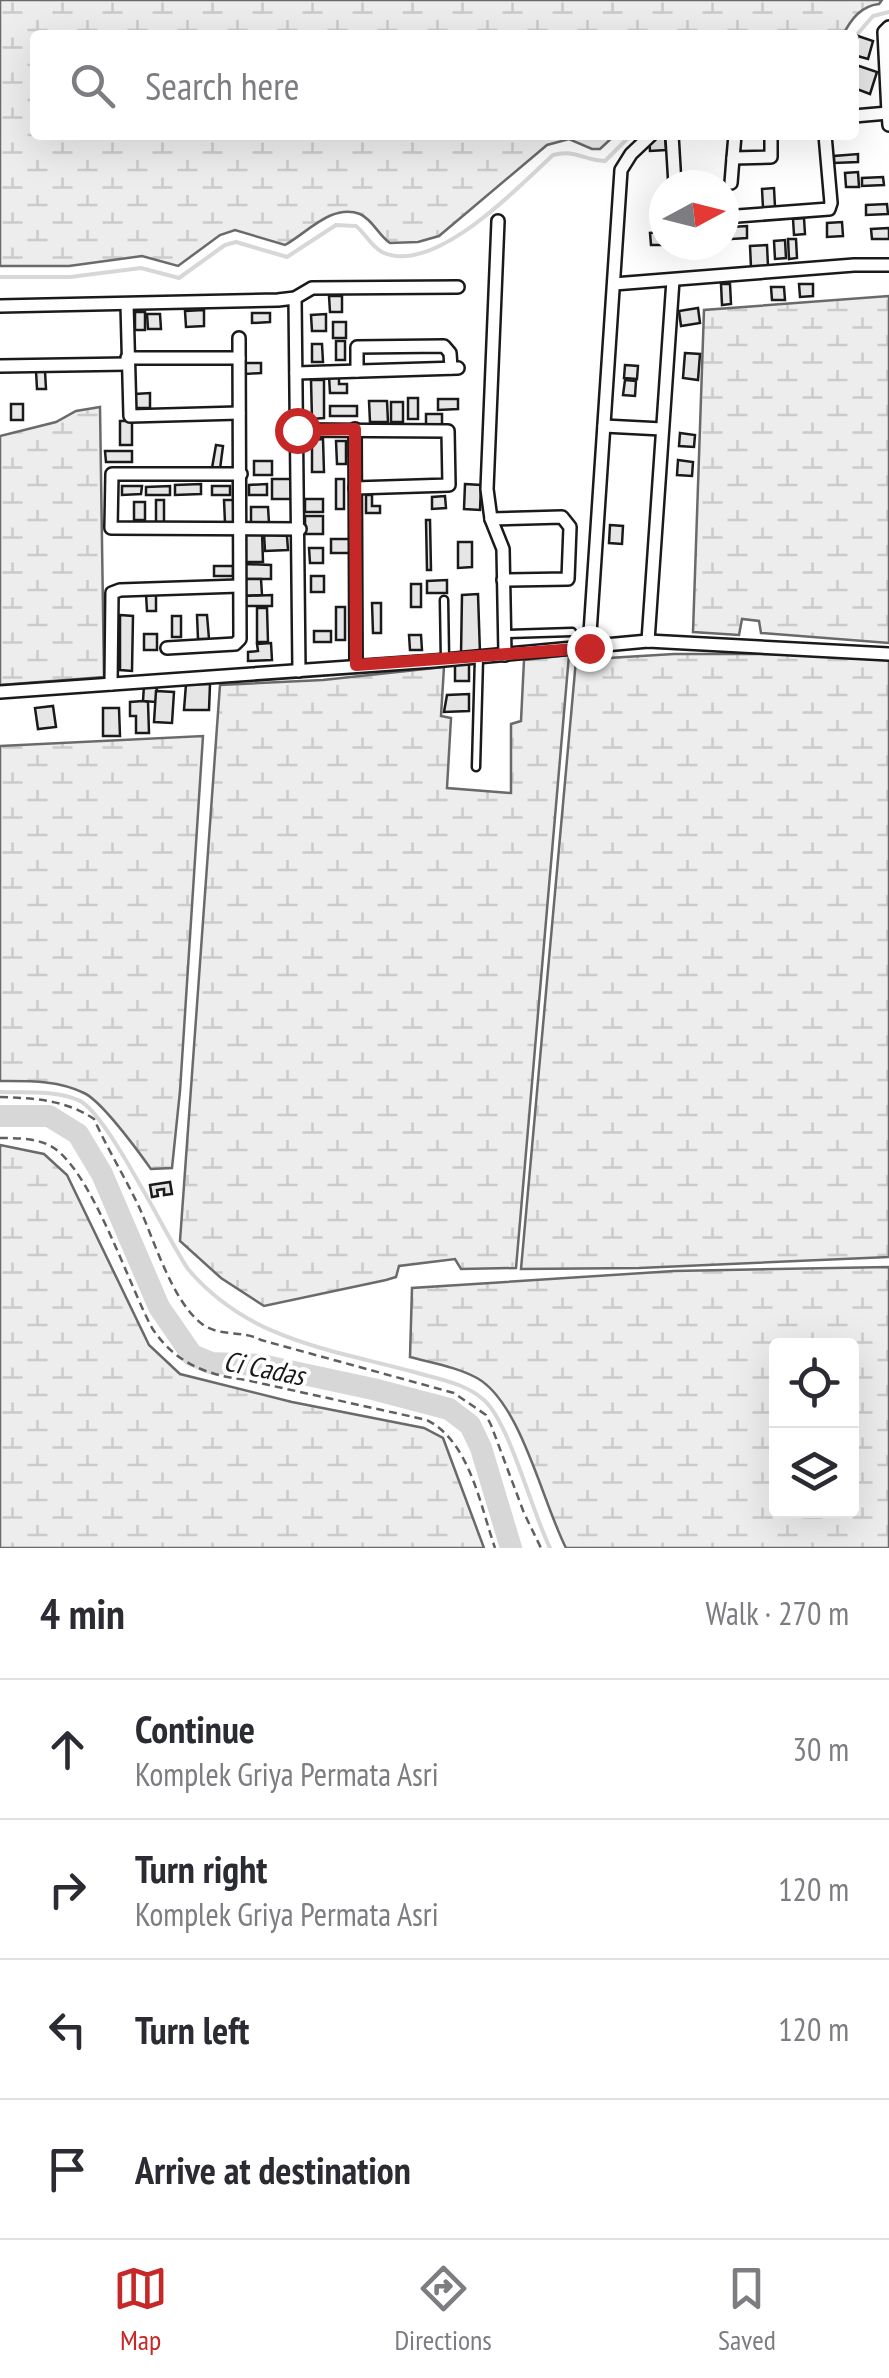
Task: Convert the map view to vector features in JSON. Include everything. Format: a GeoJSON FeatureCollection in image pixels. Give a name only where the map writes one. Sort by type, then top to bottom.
{"type":"FeatureCollection","features":[{"type":"Feature","properties":{"kind":"street"},"geometry":{"type":"LineString","coordinates":[[889,27],[884,32],[889,124]]}},
{"type":"Feature","properties":{"kind":"street"},"geometry":{"type":"LineString","coordinates":[[859,116],[888,113]]}},
{"type":"Feature","properties":{"kind":"street"},"geometry":{"type":"LineString","coordinates":[[589,648],[620,170],[646,140]]}},
{"type":"Feature","properties":{"kind":"street"},"geometry":{"type":"LineString","coordinates":[[672,140],[674,170]]}},
{"type":"Feature","properties":{"kind":"street"},"geometry":{"type":"LineString","coordinates":[[732,170],[734,140]]}},
{"type":"Feature","properties":{"kind":"street"},"geometry":{"type":"LineString","coordinates":[[733,158],[771,157],[771,140]]}},
{"type":"Feature","properties":{"kind":"street"},"geometry":{"type":"LineString","coordinates":[[739,216],[829,209],[832,203],[826,140]]}},
{"type":"Feature","properties":{"kind":"street"},"geometry":{"type":"LineString","coordinates":[[498,221],[487,489],[491,519],[501,543],[505,656]]}},
{"type":"Feature","properties":{"kind":"street"},"geometry":{"type":"LineString","coordinates":[[614,284],[889,265]]}},
{"type":"Feature","properties":{"kind":"street"},"geometry":{"type":"LineString","coordinates":[[648,641],[673,280]]}},
{"type":"Feature","properties":{"kind":"street"},"geometry":{"type":"LineString","coordinates":[[0,306],[296,298],[312,288],[458,287]]}},
{"type":"Feature","properties":{"kind":"street"},"geometry":{"type":"LineString","coordinates":[[296,298],[299,671]]}},
{"type":"Feature","properties":{"kind":"street"},"geometry":{"type":"LineString","coordinates":[[127,304],[132,417],[239,413]]}},
{"type":"Feature","properties":{"kind":"street"},"geometry":{"type":"LineString","coordinates":[[168,648],[238,642],[239,338]]}},
{"type":"Feature","properties":{"kind":"street"},"geometry":{"type":"LineString","coordinates":[[296,373],[454,368],[444,346],[357,347],[357,371]]}},
{"type":"Feature","properties":{"kind":"street"},"geometry":{"type":"LineString","coordinates":[[0,366],[239,358]]}},
{"type":"Feature","properties":{"kind":"street"},"geometry":{"type":"LineString","coordinates":[[604,426],[662,429]]}},
{"type":"Feature","properties":{"kind":"street"},"geometry":{"type":"LineString","coordinates":[[355,429],[356,665]]}},
{"type":"Feature","properties":{"kind":"street"},"geometry":{"type":"LineString","coordinates":[[297,430],[448,431],[451,481],[445,487],[356,488]]}},
{"type":"Feature","properties":{"kind":"street"},"geometry":{"type":"LineString","coordinates":[[241,474],[111,476],[113,530],[300,529]]}},
{"type":"Feature","properties":{"kind":"street"},"geometry":{"type":"LineString","coordinates":[[491,519],[562,517],[570,527],[568,578],[503,580]]}},
{"type":"Feature","properties":{"kind":"street"},"geometry":{"type":"LineString","coordinates":[[111,684],[112,593],[238,586]]}},
{"type":"Feature","properties":{"kind":"street"},"geometry":{"type":"LineString","coordinates":[[0,692],[505,656],[648,641],[889,654]]}},
{"type":"Feature","properties":{"kind":"lane"},"geometry":{"type":"LineString","coordinates":[[444,600],[446,660]]}},
{"type":"Feature","properties":{"kind":"lane"},"geometry":{"type":"LineString","coordinates":[[504,634],[572,632]]}},
{"type":"Feature","properties":{"kind":"lane"},"geometry":{"type":"LineString","coordinates":[[476,767],[479,658]]}},
{"type":"Feature","properties":{"kind":"path"},"geometry":{"type":"LineString","coordinates":[[0,1097],[39,1098],[78,1108],[94,1119],[166,1271],[203,1325],[216,1331],[249,1334],[454,1393],[486,1415],[540,1548]]}},
{"type":"Feature","properties":{"kind":"path"},"geometry":{"type":"LineString","coordinates":[[0,1138],[26,1138],[53,1146],[74,1168],[152,1328],[174,1352],[201,1372],[426,1420],[444,1429],[465,1465],[495,1548]]}},
{"type":"Feature","properties":{"kind":"green space"},"geometry":{"type":"Polygon","coordinates":[[[0,0],[882,0],[857,14],[846,30],[30,30],[30,140],[565,140],[547,145],[439,236],[418,242],[390,243],[365,217],[350,212],[320,221],[285,245],[235,230],[220,235],[178,266],[142,256],[69,266],[0,266],[0,0]]]}},
{"type":"Feature","properties":{"kind":"green space"},"geometry":{"type":"Polygon","coordinates":[[[571,140],[610,140],[600,149],[571,140]]]}},
{"type":"Feature","properties":{"kind":"green space"},"geometry":{"type":"Polygon","coordinates":[[[889,296],[889,643],[761,633],[759,621],[742,619],[739,635],[693,632],[704,310],[889,296]]]}},
{"type":"Feature","properties":{"kind":"green space"},"geometry":{"type":"Polygon","coordinates":[[[100,407],[104,677],[0,685],[0,436],[100,407]]]}},
{"type":"Feature","properties":{"kind":"green space"},"geometry":{"type":"Polygon","coordinates":[[[674,654],[889,660],[889,1257],[521,1269],[576,660],[674,654]]]}},
{"type":"Feature","properties":{"kind":"green space"},"geometry":{"type":"Polygon","coordinates":[[[569,655],[516,1268],[461,1269],[455,1259],[399,1266],[396,1277],[386,1280],[264,1306],[221,1278],[180,1241],[220,685],[323,680],[444,667],[441,716],[451,718],[447,788],[511,793],[511,724],[521,721],[524,660],[569,655]]]}},
{"type":"Feature","properties":{"kind":"green space"},"geometry":{"type":"Polygon","coordinates":[[[203,736],[172,1168],[151,1169],[110,1116],[84,1093],[54,1083],[0,1081],[0,746],[203,736]]]}},
{"type":"Feature","properties":{"kind":"green space"},"geometry":{"type":"Polygon","coordinates":[[[0,1145],[44,1154],[67,1175],[149,1345],[180,1374],[292,1402],[424,1428],[443,1438],[484,1548],[0,1548],[0,1145]]]}},
{"type":"Feature","properties":{"kind":"green space"},"geometry":{"type":"Polygon","coordinates":[[[889,1267],[889,1548],[566,1548],[518,1430],[492,1391],[469,1374],[410,1357],[412,1288],[674,1271],[889,1267]]]}},
{"type":"Feature","properties":{"kind":"building"},"geometry":{"type":"Polygon","coordinates":[[[859,36],[873,41],[868,59],[859,56],[859,36]]]}},
{"type":"Feature","properties":{"kind":"building"},"geometry":{"type":"Polygon","coordinates":[[[859,66],[877,72],[870,94],[859,90],[859,66]]]}},
{"type":"Feature","properties":{"kind":"building"},"geometry":{"type":"Polygon","coordinates":[[[649,140],[665,140],[666,150],[650,151],[649,140]]]}},
{"type":"Feature","properties":{"kind":"building"},"geometry":{"type":"Polygon","coordinates":[[[858,154],[858,162],[834,163],[834,156],[858,154]]]}},
{"type":"Feature","properties":{"kind":"building"},"geometry":{"type":"Polygon","coordinates":[[[858,172],[859,187],[846,187],[845,173],[858,172]]]}},
{"type":"Feature","properties":{"kind":"building"},"geometry":{"type":"Polygon","coordinates":[[[883,177],[884,185],[862,186],[862,178],[883,177]]]}},
{"type":"Feature","properties":{"kind":"building"},"geometry":{"type":"Polygon","coordinates":[[[774,188],[775,207],[763,208],[762,189],[774,188]]]}},
{"type":"Feature","properties":{"kind":"building"},"geometry":{"type":"Polygon","coordinates":[[[887,204],[888,214],[866,215],[866,205],[887,204]]]}},
{"type":"Feature","properties":{"kind":"building"},"geometry":{"type":"Polygon","coordinates":[[[804,218],[805,234],[794,235],[793,219],[804,218]]]}},
{"type":"Feature","properties":{"kind":"building"},"geometry":{"type":"Polygon","coordinates":[[[842,222],[843,236],[827,237],[827,223],[842,222]]]}},
{"type":"Feature","properties":{"kind":"building"},"geometry":{"type":"Polygon","coordinates":[[[739,226],[747,226],[747,238],[739,239],[739,226]]]}},
{"type":"Feature","properties":{"kind":"building"},"geometry":{"type":"Polygon","coordinates":[[[889,228],[889,239],[872,239],[871,229],[889,228]]]}},
{"type":"Feature","properties":{"kind":"building"},"geometry":{"type":"Polygon","coordinates":[[[788,239],[796,239],[797,258],[789,259],[788,239]]]}},
{"type":"Feature","properties":{"kind":"building"},"geometry":{"type":"Polygon","coordinates":[[[785,240],[786,258],[775,259],[774,241],[785,240]]]}},
{"type":"Feature","properties":{"kind":"building"},"geometry":{"type":"Polygon","coordinates":[[[767,245],[768,266],[751,267],[750,246],[767,245]]]}},
{"type":"Feature","properties":{"kind":"building"},"geometry":{"type":"Polygon","coordinates":[[[721,284],[730,284],[731,304],[722,305],[721,284]]]}},
{"type":"Feature","properties":{"kind":"building"},"geometry":{"type":"Polygon","coordinates":[[[799,284],[813,284],[813,296],[800,297],[799,284]]]}},
{"type":"Feature","properties":{"kind":"building"},"geometry":{"type":"Polygon","coordinates":[[[771,287],[784,287],[785,300],[772,300],[771,287]]]}},
{"type":"Feature","properties":{"kind":"building"},"geometry":{"type":"Polygon","coordinates":[[[329,296],[342,296],[342,312],[330,312],[329,296]]]}},
{"type":"Feature","properties":{"kind":"building"},"geometry":{"type":"Polygon","coordinates":[[[698,308],[700,323],[681,326],[679,311],[698,308]]]}},
{"type":"Feature","properties":{"kind":"building"},"geometry":{"type":"Polygon","coordinates":[[[204,310],[204,326],[186,327],[185,311],[204,310]]]}},
{"type":"Feature","properties":{"kind":"building"},"geometry":{"type":"Polygon","coordinates":[[[135,312],[145,312],[145,330],[135,330],[135,312]]]}},
{"type":"Feature","properties":{"kind":"building"},"geometry":{"type":"Polygon","coordinates":[[[252,313],[270,313],[270,322],[252,323],[252,313]]]}},
{"type":"Feature","properties":{"kind":"building"},"geometry":{"type":"Polygon","coordinates":[[[147,314],[160,314],[161,329],[148,329],[147,314]]]}},
{"type":"Feature","properties":{"kind":"building"},"geometry":{"type":"Polygon","coordinates":[[[326,314],[326,331],[312,331],[311,315],[326,314]]]}},
{"type":"Feature","properties":{"kind":"building"},"geometry":{"type":"Polygon","coordinates":[[[333,322],[346,322],[346,338],[333,338],[333,322]]]}},
{"type":"Feature","properties":{"kind":"building"},"geometry":{"type":"Polygon","coordinates":[[[336,341],[345,341],[345,360],[336,360],[336,341]]]}},
{"type":"Feature","properties":{"kind":"building"},"geometry":{"type":"Polygon","coordinates":[[[312,344],[322,344],[323,362],[312,362],[312,344]]]}},
{"type":"Feature","properties":{"kind":"building"},"geometry":{"type":"Polygon","coordinates":[[[685,353],[700,354],[698,380],[683,378],[685,353]]]}},
{"type":"Feature","properties":{"kind":"building"},"geometry":{"type":"Polygon","coordinates":[[[245,363],[261,363],[261,373],[246,374],[245,363]]]}},
{"type":"Feature","properties":{"kind":"building"},"geometry":{"type":"Polygon","coordinates":[[[625,365],[638,366],[637,379],[624,378],[625,365]]]}},
{"type":"Feature","properties":{"kind":"building"},"geometry":{"type":"Polygon","coordinates":[[[36,371],[45,371],[46,389],[37,389],[36,371]]]}},
{"type":"Feature","properties":{"kind":"building"},"geometry":{"type":"Polygon","coordinates":[[[329,376],[339,376],[339,384],[347,384],[347,393],[330,393],[329,376]]]}},
{"type":"Feature","properties":{"kind":"building"},"geometry":{"type":"Polygon","coordinates":[[[311,380],[324,380],[324,418],[312,419],[311,380]]]}},
{"type":"Feature","properties":{"kind":"building"},"geometry":{"type":"Polygon","coordinates":[[[625,380],[636,381],[635,396],[623,395],[625,380]]]}},
{"type":"Feature","properties":{"kind":"building"},"geometry":{"type":"Polygon","coordinates":[[[150,393],[150,408],[135,408],[135,394],[150,393]]]}},
{"type":"Feature","properties":{"kind":"building"},"geometry":{"type":"Polygon","coordinates":[[[408,398],[418,398],[418,419],[408,419],[408,398]]]}},
{"type":"Feature","properties":{"kind":"building"},"geometry":{"type":"Polygon","coordinates":[[[438,399],[458,399],[458,409],[438,410],[438,399]]]}},
{"type":"Feature","properties":{"kind":"building"},"geometry":{"type":"Polygon","coordinates":[[[369,401],[387,401],[388,422],[370,422],[369,401]]]}},
{"type":"Feature","properties":{"kind":"building"},"geometry":{"type":"Polygon","coordinates":[[[391,402],[403,402],[403,422],[391,422],[391,402]]]}},
{"type":"Feature","properties":{"kind":"building"},"geometry":{"type":"Polygon","coordinates":[[[11,404],[23,404],[23,420],[11,420],[11,404]]]}},
{"type":"Feature","properties":{"kind":"building"},"geometry":{"type":"Polygon","coordinates":[[[330,406],[357,406],[357,416],[330,416],[330,406]]]}},
{"type":"Feature","properties":{"kind":"building"},"geometry":{"type":"Polygon","coordinates":[[[426,414],[442,414],[442,425],[426,425],[426,414]]]}},
{"type":"Feature","properties":{"kind":"building"},"geometry":{"type":"Polygon","coordinates":[[[120,421],[132,421],[132,445],[120,445],[120,421]]]}},
{"type":"Feature","properties":{"kind":"building"},"geometry":{"type":"Polygon","coordinates":[[[680,433],[695,435],[694,447],[679,446],[680,433]]]}},
{"type":"Feature","properties":{"kind":"building"},"geometry":{"type":"Polygon","coordinates":[[[323,439],[324,472],[312,472],[312,440],[323,439]]]}},
{"type":"Feature","properties":{"kind":"building"},"geometry":{"type":"Polygon","coordinates":[[[336,441],[346,441],[346,464],[337,464],[336,441]]]}},
{"type":"Feature","properties":{"kind":"building"},"geometry":{"type":"Polygon","coordinates":[[[216,445],[223,446],[220,469],[212,468],[216,445]]]}},
{"type":"Feature","properties":{"kind":"building"},"geometry":{"type":"Polygon","coordinates":[[[105,451],[132,451],[132,462],[106,462],[105,451]]]}},
{"type":"Feature","properties":{"kind":"building"},"geometry":{"type":"Polygon","coordinates":[[[678,460],[693,462],[692,476],[677,475],[678,460]]]}},
{"type":"Feature","properties":{"kind":"building"},"geometry":{"type":"Polygon","coordinates":[[[254,461],[272,461],[272,475],[254,475],[254,461]]]}},
{"type":"Feature","properties":{"kind":"building"},"geometry":{"type":"Polygon","coordinates":[[[272,479],[294,479],[294,499],[272,499],[272,479]]]}},
{"type":"Feature","properties":{"kind":"building"},"geometry":{"type":"Polygon","coordinates":[[[336,479],[344,479],[344,509],[336,509],[336,479]]]}},
{"type":"Feature","properties":{"kind":"building"},"geometry":{"type":"Polygon","coordinates":[[[201,484],[201,494],[175,495],[175,485],[201,484]]]}},
{"type":"Feature","properties":{"kind":"building"},"geometry":{"type":"Polygon","coordinates":[[[267,484],[267,495],[249,495],[249,485],[267,484]]]}},
{"type":"Feature","properties":{"kind":"building"},"geometry":{"type":"Polygon","coordinates":[[[465,484],[481,485],[480,510],[464,509],[465,484]]]}},
{"type":"Feature","properties":{"kind":"building"},"geometry":{"type":"Polygon","coordinates":[[[122,486],[142,486],[141,494],[122,495],[122,486]]]}},
{"type":"Feature","properties":{"kind":"building"},"geometry":{"type":"Polygon","coordinates":[[[170,486],[170,495],[146,495],[146,487],[170,486]]]}},
{"type":"Feature","properties":{"kind":"building"},"geometry":{"type":"Polygon","coordinates":[[[212,486],[230,486],[230,495],[212,495],[212,486]]]}},
{"type":"Feature","properties":{"kind":"building"},"geometry":{"type":"Polygon","coordinates":[[[366,495],[372,495],[372,506],[380,506],[380,513],[366,513],[366,495]]]}},
{"type":"Feature","properties":{"kind":"building"},"geometry":{"type":"Polygon","coordinates":[[[445,496],[446,508],[432,509],[432,497],[445,496]]]}},
{"type":"Feature","properties":{"kind":"building"},"geometry":{"type":"Polygon","coordinates":[[[305,499],[323,499],[323,512],[305,512],[305,499]]]}},
{"type":"Feature","properties":{"kind":"building"},"geometry":{"type":"Polygon","coordinates":[[[156,500],[164,500],[164,523],[156,523],[156,500]]]}},
{"type":"Feature","properties":{"kind":"building"},"geometry":{"type":"Polygon","coordinates":[[[224,500],[235,500],[235,523],[225,523],[224,500]]]}},
{"type":"Feature","properties":{"kind":"building"},"geometry":{"type":"Polygon","coordinates":[[[134,502],[145,502],[145,520],[134,520],[134,502]]]}},
{"type":"Feature","properties":{"kind":"building"},"geometry":{"type":"Polygon","coordinates":[[[251,507],[268,507],[269,523],[251,523],[251,507]]]}},
{"type":"Feature","properties":{"kind":"building"},"geometry":{"type":"Polygon","coordinates":[[[305,516],[323,516],[323,534],[305,534],[305,516]]]}},
{"type":"Feature","properties":{"kind":"building"},"geometry":{"type":"Polygon","coordinates":[[[426,520],[430,520],[431,570],[427,570],[426,520]]]}},
{"type":"Feature","properties":{"kind":"building"},"geometry":{"type":"Polygon","coordinates":[[[610,525],[623,526],[622,544],[609,543],[610,525]]]}},
{"type":"Feature","properties":{"kind":"building"},"geometry":{"type":"Polygon","coordinates":[[[243,532],[262,532],[263,562],[243,562],[243,532]]]}},
{"type":"Feature","properties":{"kind":"building"},"geometry":{"type":"Polygon","coordinates":[[[264,534],[287,536],[288,550],[265,551],[264,534]]]}},
{"type":"Feature","properties":{"kind":"building"},"geometry":{"type":"Polygon","coordinates":[[[331,539],[351,539],[351,553],[331,553],[331,539]]]}},
{"type":"Feature","properties":{"kind":"building"},"geometry":{"type":"Polygon","coordinates":[[[458,542],[472,542],[472,567],[458,568],[458,542]]]}},
{"type":"Feature","properties":{"kind":"building"},"geometry":{"type":"Polygon","coordinates":[[[309,548],[323,548],[323,563],[310,563],[309,548]]]}},
{"type":"Feature","properties":{"kind":"building"},"geometry":{"type":"Polygon","coordinates":[[[245,564],[271,565],[271,579],[244,579],[245,564]]]}},
{"type":"Feature","properties":{"kind":"building"},"geometry":{"type":"Polygon","coordinates":[[[214,566],[233,566],[233,576],[214,576],[214,566]]]}},
{"type":"Feature","properties":{"kind":"building"},"geometry":{"type":"Polygon","coordinates":[[[311,576],[324,576],[324,592],[311,592],[311,576]]]}},
{"type":"Feature","properties":{"kind":"building"},"geometry":{"type":"Polygon","coordinates":[[[244,579],[261,579],[262,595],[244,596],[244,579]]]}},
{"type":"Feature","properties":{"kind":"building"},"geometry":{"type":"Polygon","coordinates":[[[447,580],[447,593],[427,593],[427,581],[447,580]]]}},
{"type":"Feature","properties":{"kind":"building"},"geometry":{"type":"Polygon","coordinates":[[[411,584],[421,584],[421,607],[411,607],[411,584]]]}},
{"type":"Feature","properties":{"kind":"building"},"geometry":{"type":"Polygon","coordinates":[[[146,594],[156,594],[156,611],[147,611],[146,594]]]}},
{"type":"Feature","properties":{"kind":"building"},"geometry":{"type":"Polygon","coordinates":[[[478,594],[480,653],[461,655],[462,595],[478,594]]]}},
{"type":"Feature","properties":{"kind":"building"},"geometry":{"type":"Polygon","coordinates":[[[272,595],[272,606],[244,606],[244,596],[272,595]]]}},
{"type":"Feature","properties":{"kind":"building"},"geometry":{"type":"Polygon","coordinates":[[[372,603],[381,603],[381,633],[373,633],[372,603]]]}},
{"type":"Feature","properties":{"kind":"building"},"geometry":{"type":"Polygon","coordinates":[[[336,607],[345,607],[345,640],[336,640],[336,607]]]}},
{"type":"Feature","properties":{"kind":"building"},"geometry":{"type":"Polygon","coordinates":[[[257,608],[267,608],[268,642],[257,642],[257,608]]]}},
{"type":"Feature","properties":{"kind":"building"},"geometry":{"type":"Polygon","coordinates":[[[120,615],[133,616],[132,671],[120,670],[120,615]]]}},
{"type":"Feature","properties":{"kind":"building"},"geometry":{"type":"Polygon","coordinates":[[[197,615],[207,615],[209,639],[198,639],[197,615]]]}},
{"type":"Feature","properties":{"kind":"building"},"geometry":{"type":"Polygon","coordinates":[[[172,616],[181,616],[181,637],[172,637],[172,616]]]}},
{"type":"Feature","properties":{"kind":"building"},"geometry":{"type":"Polygon","coordinates":[[[314,631],[331,631],[331,642],[314,642],[314,631]]]}},
{"type":"Feature","properties":{"kind":"building"},"geometry":{"type":"Polygon","coordinates":[[[144,634],[157,634],[157,650],[144,650],[144,634]]]}},
{"type":"Feature","properties":{"kind":"building"},"geometry":{"type":"Polygon","coordinates":[[[409,635],[421,635],[422,650],[410,650],[409,635]]]}},
{"type":"Feature","properties":{"kind":"building"},"geometry":{"type":"Polygon","coordinates":[[[271,643],[272,660],[248,661],[248,652],[258,651],[257,644],[271,643]]]}},
{"type":"Feature","properties":{"kind":"building"},"geometry":{"type":"Polygon","coordinates":[[[455,664],[469,664],[469,681],[455,681],[455,664]]]}},
{"type":"Feature","properties":{"kind":"building"},"geometry":{"type":"Polygon","coordinates":[[[186,684],[210,684],[209,710],[184,710],[186,684]]]}},
{"type":"Feature","properties":{"kind":"building"},"geometry":{"type":"Polygon","coordinates":[[[144,685],[157,686],[156,702],[143,701],[144,685]]]}},
{"type":"Feature","properties":{"kind":"building"},"geometry":{"type":"Polygon","coordinates":[[[156,691],[174,692],[172,723],[154,722],[156,691]]]}},
{"type":"Feature","properties":{"kind":"building"},"geometry":{"type":"Polygon","coordinates":[[[469,694],[469,711],[444,712],[447,695],[469,694]]]}},
{"type":"Feature","properties":{"kind":"building"},"geometry":{"type":"Polygon","coordinates":[[[130,702],[148,702],[149,733],[136,733],[136,716],[130,716],[130,702]]]}},
{"type":"Feature","properties":{"kind":"building"},"geometry":{"type":"Polygon","coordinates":[[[53,706],[56,727],[38,729],[35,708],[53,706]]]}},
{"type":"Feature","properties":{"kind":"building"},"geometry":{"type":"Polygon","coordinates":[[[103,708],[119,708],[120,736],[103,736],[103,708]]]}},
{"type":"Feature","properties":{"kind":"building"},"geometry":{"type":"Polygon","coordinates":[[[170,1182],[172,1194],[164,1195],[164,1189],[157,1190],[158,1196],[152,1197],[150,1185],[170,1182]]]}},
{"type":"Feature","properties":{"kind":"waterway"},"geometry":{"type":"LineString","coordinates":[[859,32],[873,16],[889,12]]}},
{"type":"Feature","properties":{"kind":"waterway"},"geometry":{"type":"LineString","coordinates":[[0,277],[70,277],[141,268],[179,278],[225,245],[236,242],[287,257],[336,225],[356,226],[384,253],[405,256],[427,251],[475,224],[553,155],[568,153],[605,161],[626,140]]}},
{"type":"Feature","properties":{"kind":"waterway"},"geometry":{"type":"LineString","coordinates":[[0,1092],[59,1095],[78,1100],[90,1109],[119,1149],[188,1269],[237,1312],[263,1327],[321,1348],[451,1382],[485,1401],[512,1449],[550,1548]]}},
{"type":"Feature","properties":{"kind":"waterway","name":"Ci Cadas"},"geometry":{"type":"LineString","coordinates":[[0,1116],[49,1116],[78,1134],[102,1174],[159,1307],[192,1355],[211,1363],[261,1365],[373,1389],[449,1409],[470,1425],[481,1448],[511,1548]]}},
{"type":"Feature","properties":{"kind":"route"},"geometry":{"type":"LineString","coordinates":[[297,430],[355,429],[356,665],[589,648]]}}]}
